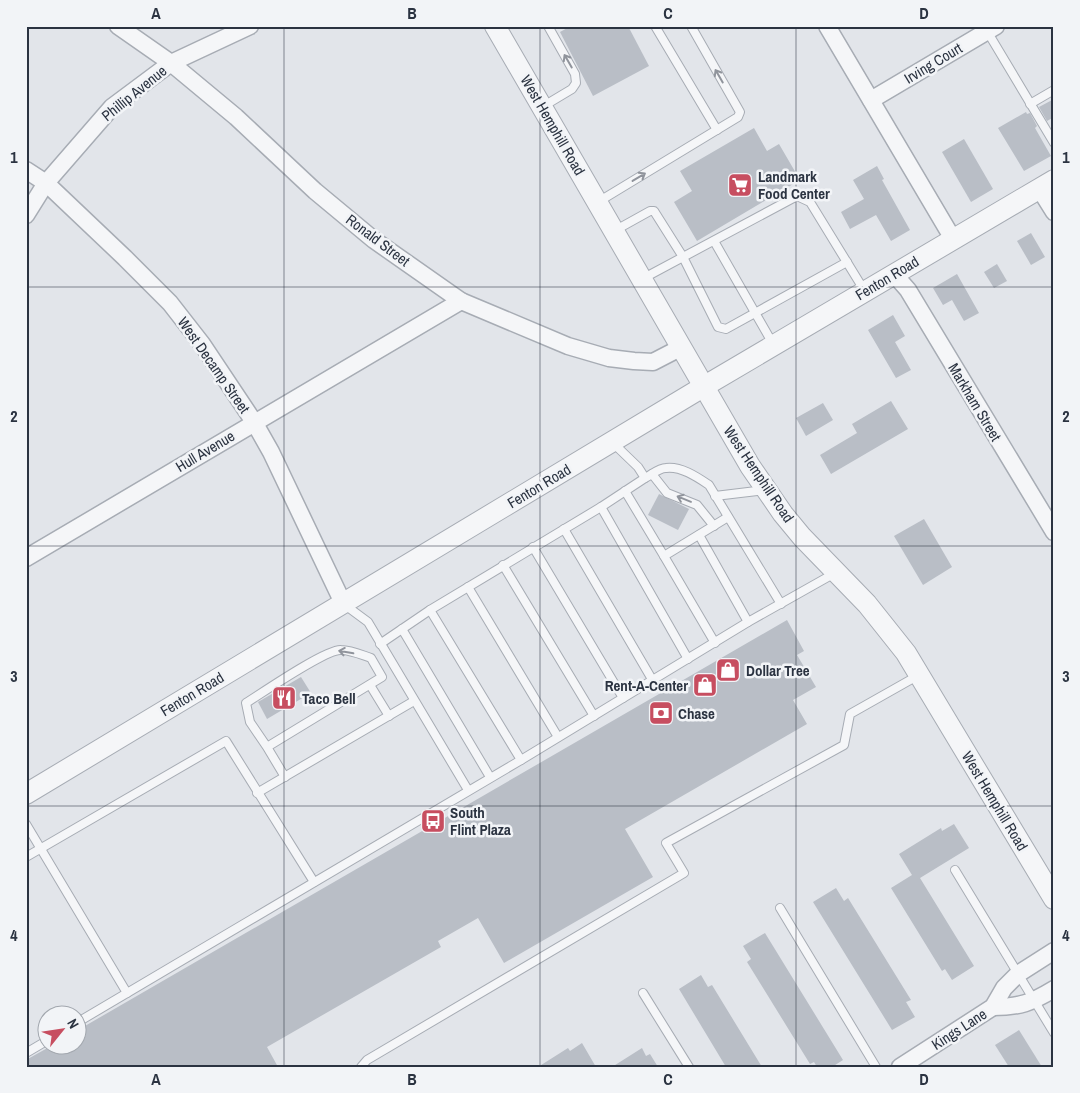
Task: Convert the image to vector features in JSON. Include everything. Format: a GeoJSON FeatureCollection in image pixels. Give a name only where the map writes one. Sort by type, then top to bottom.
{"type":"FeatureCollection","features":[{"type":"Feature","properties":{"kind":"street","name":"Ronald Street"},"geometry":{"type":"LineString","coordinates":[[118,26],[171,63],[236,118],[315,191],[374,240],[462,300],[568,346],[609,358],[653,362],[680,348]]}},
{"type":"Feature","properties":{"kind":"street","name":"Phillip Avenue"},"geometry":{"type":"LineString","coordinates":[[26,215],[46,183],[112,107],[171,63],[250,26]]}},
{"type":"Feature","properties":{"kind":"street","name":"West Hemphill Road"},"geometry":{"type":"LineString","coordinates":[[495,26],[598,202],[680,348],[765,490],[802,537],[887,627],[906,653],[1054,899]]}},
{"type":"Feature","properties":{"kind":"street"},"geometry":{"type":"LineString","coordinates":[[826,26],[953,240]]}},
{"type":"Feature","properties":{"kind":"street","name":"Irving Court"},"geometry":{"type":"LineString","coordinates":[[871,100],[991,29]]}},
{"type":"Feature","properties":{"kind":"street","name":"West Decamp Street"},"geometry":{"type":"LineString","coordinates":[[26,170],[46,183],[170,303],[202,344],[254,422],[271,452],[343,604]]}},
{"type":"Feature","properties":{"kind":"street"},"geometry":{"type":"LineString","coordinates":[[1046,184],[1054,212]]}},
{"type":"Feature","properties":{"kind":"street","name":"Fenton Road"},"geometry":{"type":"LineString","coordinates":[[26,794],[1046,184]]}},
{"type":"Feature","properties":{"kind":"street","name":"Markham Street"},"geometry":{"type":"LineString","coordinates":[[894,274],[908,290],[1054,532]]}},
{"type":"Feature","properties":{"kind":"street","name":"Hull Avenue"},"geometry":{"type":"LineString","coordinates":[[26,558],[462,300]]}},
{"type":"Feature","properties":{"kind":"street","name":"Kings Lane"},"geometry":{"type":"LineString","coordinates":[[900,1067],[993,1007],[1004,988],[1018,974],[1054,951]]}},
{"type":"Feature","properties":{"kind":"street","name":"Kings Lane"},"geometry":{"type":"LineString","coordinates":[[993,1007],[1013,1007],[1034,1001],[1054,989]]}},
{"type":"Feature","properties":{"kind":"lane"},"geometry":{"type":"LineString","coordinates":[[542,107],[572,90],[576,83],[575,74],[548,26]]}},
{"type":"Feature","properties":{"kind":"lane"},"geometry":{"type":"LineString","coordinates":[[655,26],[717,130]]}},
{"type":"Feature","properties":{"kind":"lane"},"geometry":{"type":"LineString","coordinates":[[598,202],[738,117],[740,112],[691,26]]}},
{"type":"Feature","properties":{"kind":"lane"},"geometry":{"type":"LineString","coordinates":[[991,29],[1030,104],[1054,144]]}},
{"type":"Feature","properties":{"kind":"lane"},"geometry":{"type":"LineString","coordinates":[[1030,104],[1054,90]]}},
{"type":"Feature","properties":{"kind":"lane"},"geometry":{"type":"LineString","coordinates":[[642,279],[797,196],[810,202],[865,292]]}},
{"type":"Feature","properties":{"kind":"lane"},"geometry":{"type":"LineString","coordinates":[[614,231],[650,211],[654,211],[683,258],[718,327],[726,329],[847,262]]}},
{"type":"Feature","properties":{"kind":"lane"},"geometry":{"type":"LineString","coordinates":[[714,241],[774,345]]}},
{"type":"Feature","properties":{"kind":"lane"},"geometry":{"type":"LineString","coordinates":[[612,442],[667,493],[697,505],[714,526]]}},
{"type":"Feature","properties":{"kind":"lane"},"geometry":{"type":"LineString","coordinates":[[380,644],[430,610],[664,468],[677,468],[699,478],[709,486],[780,604]]}},
{"type":"Feature","properties":{"kind":"lane"},"geometry":{"type":"LineString","coordinates":[[715,496],[765,490]]}},
{"type":"Feature","properties":{"kind":"lane"},"geometry":{"type":"LineString","coordinates":[[625,491],[715,643]]}},
{"type":"Feature","properties":{"kind":"lane"},"geometry":{"type":"LineString","coordinates":[[601,507],[688,659]]}},
{"type":"Feature","properties":{"kind":"lane"},"geometry":{"type":"LineString","coordinates":[[664,556],[728,517]]}},
{"type":"Feature","properties":{"kind":"lane"},"geometry":{"type":"LineString","coordinates":[[564,529],[652,681]]}},
{"type":"Feature","properties":{"kind":"lane"},"geometry":{"type":"LineString","coordinates":[[698,535],[748,622]]}},
{"type":"Feature","properties":{"kind":"lane"},"geometry":{"type":"LineString","coordinates":[[533,547],[623,698]]}},
{"type":"Feature","properties":{"kind":"lane"},"geometry":{"type":"LineString","coordinates":[[503,565],[594,716]]}},
{"type":"Feature","properties":{"kind":"lane"},"geometry":{"type":"LineString","coordinates":[[88,1016],[521,760],[748,622],[836,572]]}},
{"type":"Feature","properties":{"kind":"lane"},"geometry":{"type":"LineString","coordinates":[[468,587],[558,737]]}},
{"type":"Feature","properties":{"kind":"lane"},"geometry":{"type":"LineString","coordinates":[[343,604],[368,622],[468,790]]}},
{"type":"Feature","properties":{"kind":"lane"},"geometry":{"type":"LineString","coordinates":[[430,610],[521,760]]}},
{"type":"Feature","properties":{"kind":"lane"},"geometry":{"type":"LineString","coordinates":[[402,630],[490,777]]}},
{"type":"Feature","properties":{"kind":"lane"},"geometry":{"type":"LineString","coordinates":[[267,747],[382,677],[371,658],[340,650],[328,653],[284,678],[246,703],[250,722],[285,777]]}},
{"type":"Feature","properties":{"kind":"lane"},"geometry":{"type":"LineString","coordinates":[[361,1067],[367,1060],[684,873],[666,843],[844,744],[850,714],[919,675]]}},
{"type":"Feature","properties":{"kind":"lane"},"geometry":{"type":"LineString","coordinates":[[370,685],[389,716]]}},
{"type":"Feature","properties":{"kind":"lane"},"geometry":{"type":"LineString","coordinates":[[257,793],[414,700]]}},
{"type":"Feature","properties":{"kind":"lane"},"geometry":{"type":"LineString","coordinates":[[26,857],[226,741],[314,882]]}},
{"type":"Feature","properties":{"kind":"lane"},"geometry":{"type":"LineString","coordinates":[[26,824],[127,993]]}},
{"type":"Feature","properties":{"kind":"lane"},"geometry":{"type":"LineString","coordinates":[[955,870],[1054,1033]]}},
{"type":"Feature","properties":{"kind":"lane"},"geometry":{"type":"LineString","coordinates":[[780,908],[876,1067]]}},
{"type":"Feature","properties":{"kind":"lane"},"geometry":{"type":"LineString","coordinates":[[643,993],[690,1067]]}},
{"type":"Feature","properties":{"kind":"lane"},"geometry":{"type":"LineString","coordinates":[[26,1053],[38,1046]]}},
{"type":"Feature","properties":{"kind":"building"},"geometry":{"type":"Polygon","coordinates":[[[571,26],[628,26],[649,66],[593,96],[560,32],[571,26]]]}},
{"type":"Feature","properties":{"kind":"building"},"geometry":{"type":"Polygon","coordinates":[[[1054,99],[1054,117],[1047,121],[1039,107],[1054,99]]]}},
{"type":"Feature","properties":{"kind":"building"},"geometry":{"type":"Polygon","coordinates":[[[1026,112],[1027,114],[1030,113],[1037,126],[1035,128],[1051,156],[1024,171],[998,128],[1026,112]]]}},
{"type":"Feature","properties":{"kind":"building","name":"Landmark Food Center"},"geometry":{"type":"Polygon","coordinates":[[[754,128],[767,151],[779,144],[800,180],[697,241],[674,202],[692,191],[680,171],[754,128]]]}},
{"type":"Feature","properties":{"kind":"building"},"geometry":{"type":"Polygon","coordinates":[[[964,139],[993,189],[971,202],[942,152],[964,139]]]}},
{"type":"Feature","properties":{"kind":"building"},"geometry":{"type":"Polygon","coordinates":[[[877,166],[884,179],[882,180],[910,230],[891,241],[876,215],[850,229],[841,212],[864,199],[853,180],[877,166]]]}},
{"type":"Feature","properties":{"kind":"building"},"geometry":{"type":"Polygon","coordinates":[[[1031,233],[1045,257],[1031,265],[1017,241],[1031,233]]]}},
{"type":"Feature","properties":{"kind":"building"},"geometry":{"type":"Polygon","coordinates":[[[997,264],[1007,281],[994,288],[984,272],[997,264]]]}},
{"type":"Feature","properties":{"kind":"building"},"geometry":{"type":"Polygon","coordinates":[[[957,274],[979,313],[964,321],[952,300],[943,305],[933,288],[957,274]]]}},
{"type":"Feature","properties":{"kind":"building"},"geometry":{"type":"Polygon","coordinates":[[[893,315],[905,336],[895,342],[911,370],[896,378],[868,330],[893,315]]]}},
{"type":"Feature","properties":{"kind":"building"},"geometry":{"type":"Polygon","coordinates":[[[891,401],[908,429],[831,474],[820,455],[857,433],[852,424],[891,401]]]}},
{"type":"Feature","properties":{"kind":"building"},"geometry":{"type":"Polygon","coordinates":[[[823,403],[833,420],[806,436],[796,418],[823,403]]]}},
{"type":"Feature","properties":{"kind":"building"},"geometry":{"type":"Polygon","coordinates":[[[659,494],[689,509],[678,530],[648,515],[659,494]]]}},
{"type":"Feature","properties":{"kind":"building"},"geometry":{"type":"Polygon","coordinates":[[[924,519],[952,567],[923,585],[894,536],[924,519]]]}},
{"type":"Feature","properties":{"kind":"building"},"geometry":{"type":"Polygon","coordinates":[[[787,620],[804,651],[797,655],[816,687],[793,700],[807,724],[625,829],[653,877],[504,963],[478,918],[438,941],[441,947],[267,1047],[278,1067],[26,1067],[26,1060],[38,1053],[38,1056],[88,1056],[88,1024],[787,620]]]}},
{"type":"Feature","properties":{"kind":"building","name":"Taco Bell"},"geometry":{"type":"Polygon","coordinates":[[[301,677],[311,693],[267,719],[258,702],[301,677]]]}},
{"type":"Feature","properties":{"kind":"building"},"geometry":{"type":"Polygon","coordinates":[[[954,824],[969,848],[920,878],[974,966],[952,980],[945,969],[942,971],[891,888],[912,875],[899,854],[941,828],[942,831],[954,824]]]}},
{"type":"Feature","properties":{"kind":"building"},"geometry":{"type":"Polygon","coordinates":[[[836,888],[844,901],[848,898],[911,1000],[906,1002],[915,1017],[892,1030],[813,902],[836,888]]]}},
{"type":"Feature","properties":{"kind":"building"},"geometry":{"type":"Polygon","coordinates":[[[765,933],[843,1060],[832,1067],[817,1067],[814,1062],[810,1064],[747,962],[751,959],[743,946],[765,933]]]}},
{"type":"Feature","properties":{"kind":"building"},"geometry":{"type":"Polygon","coordinates":[[[701,975],[708,987],[712,985],[762,1067],[726,1067],[679,989],[701,975]]]}},
{"type":"Feature","properties":{"kind":"building"},"geometry":{"type":"Polygon","coordinates":[[[1019,1030],[1042,1067],[1009,1067],[995,1045],[1019,1030]]]}},
{"type":"Feature","properties":{"kind":"building"},"geometry":{"type":"Polygon","coordinates":[[[582,1043],[596,1067],[538,1067],[568,1048],[570,1051],[582,1043]]]}},
{"type":"Feature","properties":{"kind":"building"},"geometry":{"type":"Polygon","coordinates":[[[642,1048],[646,1056],[650,1054],[658,1067],[612,1067],[642,1048]]]}},
{"type":"Feature","properties":{"kind":"place","name":"Landmark Food Center"},"geometry":{"type":"Point","coordinates":[740,185]}},
{"type":"Feature","properties":{"kind":"place","name":"Dollar Tree"},"geometry":{"type":"Point","coordinates":[728,670]}},
{"type":"Feature","properties":{"kind":"place","name":"Rent-A-Center"},"geometry":{"type":"Point","coordinates":[705,685]}},
{"type":"Feature","properties":{"kind":"place","name":"Taco Bell"},"geometry":{"type":"Point","coordinates":[284,698]}},
{"type":"Feature","properties":{"kind":"place","name":"Chase"},"geometry":{"type":"Point","coordinates":[661,713]}},
{"type":"Feature","properties":{"kind":"place","name":"South Flint Plaza"},"geometry":{"type":"Point","coordinates":[433,821]}}]}
